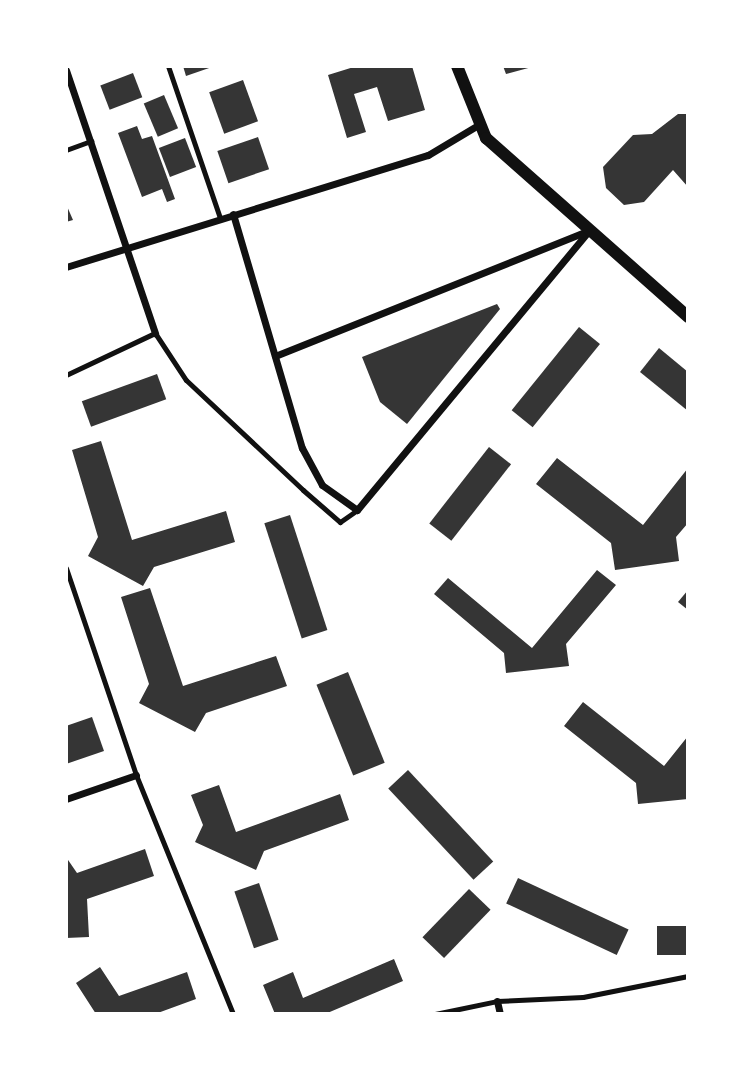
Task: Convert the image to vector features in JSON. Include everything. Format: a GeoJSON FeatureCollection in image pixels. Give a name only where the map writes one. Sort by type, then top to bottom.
{"type":"FeatureCollection","features":[{"type":"Feature","properties":{"kind":"street"},"geometry":{"type":"LineString","coordinates":[[457,66],[478,125],[589,231],[688,317]]}},
{"type":"Feature","properties":{"kind":"street"},"geometry":{"type":"LineString","coordinates":[[66,70],[129,249],[155,333]]}},
{"type":"Feature","properties":{"kind":"street"},"geometry":{"type":"LineString","coordinates":[[66,267],[428,155],[478,125]]}},
{"type":"Feature","properties":{"kind":"street"},"geometry":{"type":"LineString","coordinates":[[233,214],[302,448],[322,485],[357,510],[589,231]]}},
{"type":"Feature","properties":{"kind":"street"},"geometry":{"type":"LineString","coordinates":[[275,356],[589,231]]}},
{"type":"Feature","properties":{"kind":"street"},"geometry":{"type":"LineString","coordinates":[[66,799],[136,775]]}},
{"type":"Feature","properties":{"kind":"street"},"geometry":{"type":"LineString","coordinates":[[497,1001],[500,1013]]}},
{"type":"Feature","properties":{"kind":"lane"},"geometry":{"type":"LineString","coordinates":[[168,66],[220,218]]}},
{"type":"Feature","properties":{"kind":"lane"},"geometry":{"type":"LineString","coordinates":[[66,150],[91,141]]}},
{"type":"Feature","properties":{"kind":"lane"},"geometry":{"type":"LineString","coordinates":[[66,374],[155,333],[186,380],[303,490],[340,522],[357,510]]}},
{"type":"Feature","properties":{"kind":"lane"},"geometry":{"type":"LineString","coordinates":[[66,568],[136,775],[233,1013]]}},
{"type":"Feature","properties":{"kind":"lane"},"geometry":{"type":"LineString","coordinates":[[435,1013],[497,1001],[583,997],[688,976]]}},
{"type":"Feature","properties":{"kind":"building"},"geometry":{"type":"Polygon","coordinates":[[[183,66],[212,66],[212,67],[186,76],[183,66]]]}},
{"type":"Feature","properties":{"kind":"building"},"geometry":{"type":"Polygon","coordinates":[[[357,66],[412,66],[425,110],[388,121],[377,87],[354,94],[366,132],[347,138],[328,75],[357,66]]]}},
{"type":"Feature","properties":{"kind":"building"},"geometry":{"type":"Polygon","coordinates":[[[503,66],[531,66],[532,67],[506,74],[503,66]]]}},
{"type":"Feature","properties":{"kind":"building"},"geometry":{"type":"Polygon","coordinates":[[[133,73],[142,97],[110,110],[100,86],[133,73]]]}},
{"type":"Feature","properties":{"kind":"building"},"geometry":{"type":"Polygon","coordinates":[[[243,80],[258,121],[224,134],[209,92],[243,80]]]}},
{"type":"Feature","properties":{"kind":"building"},"geometry":{"type":"Polygon","coordinates":[[[164,95],[178,128],[158,137],[144,104],[164,95]]]}},
{"type":"Feature","properties":{"kind":"building"},"geometry":{"type":"Polygon","coordinates":[[[678,114],[688,114],[688,187],[673,170],[644,202],[624,205],[606,188],[603,167],[633,135],[652,134],[678,114]]]}},
{"type":"Feature","properties":{"kind":"building"},"geometry":{"type":"Polygon","coordinates":[[[137,126],[142,139],[152,136],[175,199],[167,202],[162,189],[142,197],[118,133],[137,126]]]}},
{"type":"Feature","properties":{"kind":"building"},"geometry":{"type":"Polygon","coordinates":[[[258,137],[269,169],[228,183],[217,151],[258,137]]]}},
{"type":"Feature","properties":{"kind":"building"},"geometry":{"type":"Polygon","coordinates":[[[185,138],[196,167],[170,177],[159,148],[185,138]]]}},
{"type":"Feature","properties":{"kind":"building"},"geometry":{"type":"Polygon","coordinates":[[[66,204],[73,220],[66,222],[66,204]]]}},
{"type":"Feature","properties":{"kind":"building"},"geometry":{"type":"Polygon","coordinates":[[[497,304],[500,309],[407,424],[380,402],[362,357],[497,304]]]}},
{"type":"Feature","properties":{"kind":"building"},"geometry":{"type":"Polygon","coordinates":[[[579,327],[600,344],[533,427],[512,410],[579,327]]]}},
{"type":"Feature","properties":{"kind":"building"},"geometry":{"type":"Polygon","coordinates":[[[659,348],[688,372],[688,411],[640,372],[659,348]]]}},
{"type":"Feature","properties":{"kind":"building"},"geometry":{"type":"Polygon","coordinates":[[[157,374],[166,399],[91,427],[82,401],[157,374]]]}},
{"type":"Feature","properties":{"kind":"building"},"geometry":{"type":"Polygon","coordinates":[[[101,441],[132,540],[226,511],[235,542],[154,567],[143,586],[88,556],[98,537],[72,450],[101,441]]]}},
{"type":"Feature","properties":{"kind":"building"},"geometry":{"type":"Polygon","coordinates":[[[489,447],[511,464],[451,541],[429,523],[489,447]]]}},
{"type":"Feature","properties":{"kind":"building"},"geometry":{"type":"Polygon","coordinates":[[[557,458],[643,525],[688,468],[688,523],[676,537],[679,561],[615,570],[611,543],[536,484],[557,458]]]}},
{"type":"Feature","properties":{"kind":"building"},"geometry":{"type":"Polygon","coordinates":[[[290,515],[327,630],[302,638],[264,523],[290,515]]]}},
{"type":"Feature","properties":{"kind":"building"},"geometry":{"type":"Polygon","coordinates":[[[597,570],[616,585],[566,644],[569,666],[506,673],[504,653],[434,594],[448,578],[532,648],[597,570]]]}},
{"type":"Feature","properties":{"kind":"building"},"geometry":{"type":"Polygon","coordinates":[[[150,588],[183,686],[276,656],[287,686],[206,713],[195,732],[139,703],[149,684],[121,597],[150,588]]]}},
{"type":"Feature","properties":{"kind":"building"},"geometry":{"type":"Polygon","coordinates":[[[688,590],[688,610],[678,602],[688,590]]]}},
{"type":"Feature","properties":{"kind":"building"},"geometry":{"type":"Polygon","coordinates":[[[348,672],[385,763],[353,776],[316,685],[348,672]]]}},
{"type":"Feature","properties":{"kind":"building"},"geometry":{"type":"Polygon","coordinates":[[[583,702],[664,766],[688,736],[688,799],[638,804],[636,783],[564,726],[583,702]]]}},
{"type":"Feature","properties":{"kind":"building"},"geometry":{"type":"Polygon","coordinates":[[[92,717],[104,751],[66,764],[66,726],[92,717]]]}},
{"type":"Feature","properties":{"kind":"building"},"geometry":{"type":"Polygon","coordinates":[[[408,770],[493,861],[474,880],[388,788],[408,770]]]}},
{"type":"Feature","properties":{"kind":"building"},"geometry":{"type":"Polygon","coordinates":[[[219,785],[236,832],[340,794],[349,820],[264,851],[256,870],[195,842],[203,825],[191,795],[219,785]]]}},
{"type":"Feature","properties":{"kind":"building"},"geometry":{"type":"Polygon","coordinates":[[[145,849],[154,876],[87,899],[89,937],[66,938],[66,857],[77,873],[145,849]]]}},
{"type":"Feature","properties":{"kind":"building"},"geometry":{"type":"Polygon","coordinates":[[[518,878],[629,930],[617,955],[506,903],[518,878]]]}},
{"type":"Feature","properties":{"kind":"building"},"geometry":{"type":"Polygon","coordinates":[[[259,883],[279,940],[254,948],[234,891],[259,883]]]}},
{"type":"Feature","properties":{"kind":"building"},"geometry":{"type":"Polygon","coordinates":[[[469,889],[491,910],[444,958],[422,937],[469,889]]]}},
{"type":"Feature","properties":{"kind":"building"},"geometry":{"type":"Polygon","coordinates":[[[657,926],[688,926],[688,955],[657,955],[657,926]]]}},
{"type":"Feature","properties":{"kind":"building"},"geometry":{"type":"Polygon","coordinates":[[[394,959],[403,981],[325,1014],[275,1014],[263,985],[293,972],[303,998],[394,959]]]}},
{"type":"Feature","properties":{"kind":"building"},"geometry":{"type":"Polygon","coordinates":[[[100,967],[119,996],[187,972],[196,999],[155,1014],[96,1014],[76,983],[100,967]]]}}]}
